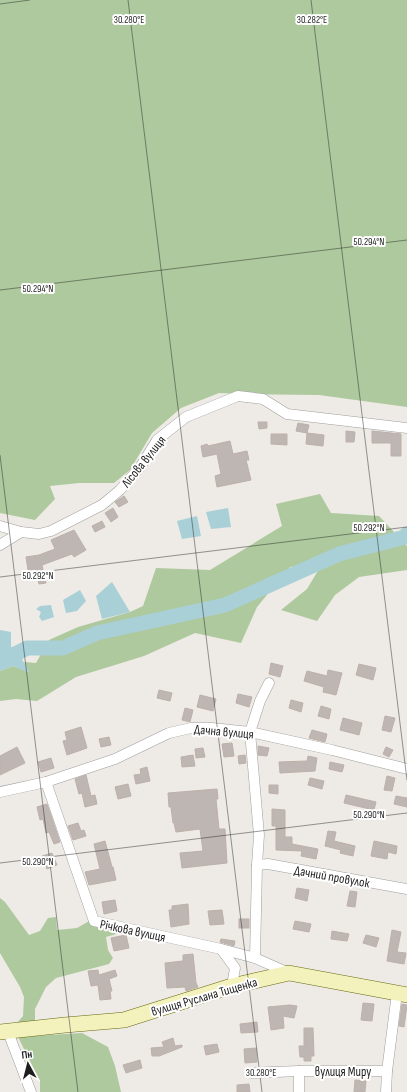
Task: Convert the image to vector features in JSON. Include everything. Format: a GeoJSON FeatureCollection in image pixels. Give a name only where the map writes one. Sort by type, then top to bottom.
{"type":"FeatureCollection","features":[{"type":"Feature","properties":{"kind":"street","name":"Лісова вулиця"},"geometry":{"type":"LineString","coordinates":[[0,526],[21,532],[39,534],[51,531],[102,505],[120,490],[141,466],[157,440],[186,417],[238,396],[263,399],[287,414],[407,428]]}},
{"type":"Feature","properties":{"kind":"street"},"geometry":{"type":"LineString","coordinates":[[0,545],[21,532]]}},
{"type":"Feature","properties":{"kind":"street"},"geometry":{"type":"LineString","coordinates":[[255,958],[259,835],[250,732],[260,701],[269,683]]}},
{"type":"Feature","properties":{"kind":"street","name":"Дачна вулиця"},"geometry":{"type":"LineString","coordinates":[[0,792],[46,782],[115,759],[169,733],[191,728],[212,728],[250,732],[332,750],[407,769]]}},
{"type":"Feature","properties":{"kind":"street","name":"Річкова вулиця"},"geometry":{"type":"LineString","coordinates":[[46,782],[94,921],[255,958],[289,973]]}},
{"type":"Feature","properties":{"kind":"street","name":"Дачний провулок"},"geometry":{"type":"LineString","coordinates":[[257,865],[268,864],[407,889]]}},
{"type":"Feature","properties":{"kind":"street"},"geometry":{"type":"LineString","coordinates":[[221,949],[235,968],[232,986]]}},
{"type":"Feature","properties":{"kind":"street","name":"вулиця Руслана Тищенка"},"geometry":{"type":"LineString","coordinates":[[4,1032],[124,1020],[232,986],[289,973],[402,994]]}},
{"type":"Feature","properties":{"kind":"street","name":"вулиця Миру"},"geometry":{"type":"LineString","coordinates":[[386,1092],[387,1071],[402,994]]}},
{"type":"Feature","properties":{"kind":"street"},"geometry":{"type":"LineString","coordinates":[[4,1032],[31,1092]]}},
{"type":"Feature","properties":{"kind":"street","name":"вулиця Миру"},"geometry":{"type":"LineString","coordinates":[[251,1073],[299,1071],[387,1071]]}},
{"type":"Feature","properties":{"kind":"street","name":"вулиця Миру"},"geometry":{"type":"LineString","coordinates":[[299,1071],[299,1092]]}},
{"type":"Feature","properties":{"kind":"green space"},"geometry":{"type":"Polygon","coordinates":[[[0,0],[407,0],[407,407],[319,395],[219,393],[181,408],[152,433],[130,470],[114,483],[79,483],[50,486],[55,499],[35,520],[0,513],[0,0]]]}},
{"type":"Feature","properties":{"kind":"green space"},"geometry":{"type":"Polygon","coordinates":[[[320,494],[331,513],[379,516],[407,546],[407,570],[359,577],[335,595],[317,621],[281,610],[307,589],[322,564],[290,567],[257,607],[241,643],[195,633],[144,656],[76,677],[37,701],[16,699],[0,701],[0,671],[13,666],[29,672],[24,662],[36,663],[49,640],[78,627],[130,612],[143,606],[156,568],[210,570],[282,526],[276,504],[320,494]]]}},
{"type":"Feature","properties":{"kind":"green space"},"geometry":{"type":"Polygon","coordinates":[[[0,898],[5,902],[29,935],[40,931],[48,918],[56,917],[57,930],[77,928],[91,920],[123,932],[106,937],[108,950],[113,958],[109,964],[56,978],[46,987],[35,1009],[35,1024],[17,1023],[23,1016],[24,997],[20,987],[0,953],[0,898]]]}},
{"type":"Feature","properties":{"kind":"green space"},"geometry":{"type":"Polygon","coordinates":[[[82,1033],[108,1047],[115,1066],[121,1092],[40,1092],[40,1081],[18,1037],[82,1033]]]}},
{"type":"Feature","properties":{"kind":"water"},"geometry":{"type":"Polygon","coordinates":[[[228,508],[231,527],[211,529],[206,512],[228,508]]]}},
{"type":"Feature","properties":{"kind":"water"},"geometry":{"type":"Polygon","coordinates":[[[197,516],[201,536],[182,539],[177,521],[197,516]]]}},
{"type":"Feature","properties":{"kind":"water"},"geometry":{"type":"Polygon","coordinates":[[[112,582],[130,612],[102,619],[96,596],[112,582]]]}},
{"type":"Feature","properties":{"kind":"water"},"geometry":{"type":"Polygon","coordinates":[[[80,590],[86,601],[77,611],[66,613],[63,600],[80,590]]]}},
{"type":"Feature","properties":{"kind":"water"},"geometry":{"type":"Polygon","coordinates":[[[51,605],[54,617],[42,621],[39,617],[41,612],[36,609],[40,606],[51,605]]]}},
{"type":"Feature","properties":{"kind":"water"},"geometry":{"type":"Polygon","coordinates":[[[0,630],[11,632],[11,647],[45,645],[38,652],[20,656],[30,673],[13,666],[0,671],[0,630]]]}},
{"type":"Feature","properties":{"kind":"building"},"geometry":{"type":"Polygon","coordinates":[[[258,422],[267,422],[267,428],[259,429],[258,422]]]}},
{"type":"Feature","properties":{"kind":"building"},"geometry":{"type":"Polygon","coordinates":[[[298,423],[309,425],[307,433],[296,431],[298,423]]]}},
{"type":"Feature","properties":{"kind":"building"},"geometry":{"type":"Polygon","coordinates":[[[346,431],[355,432],[354,442],[346,442],[346,431]]]}},
{"type":"Feature","properties":{"kind":"building"},"geometry":{"type":"Polygon","coordinates":[[[372,431],[401,434],[401,456],[391,456],[391,443],[372,443],[372,431]]]}},
{"type":"Feature","properties":{"kind":"building"},"geometry":{"type":"Polygon","coordinates":[[[307,433],[324,435],[323,446],[306,444],[307,433]]]}},
{"type":"Feature","properties":{"kind":"building"},"geometry":{"type":"Polygon","coordinates":[[[271,434],[287,434],[287,445],[271,444],[271,434]]]}},
{"type":"Feature","properties":{"kind":"building"},"geometry":{"type":"Polygon","coordinates":[[[230,441],[233,454],[247,451],[249,460],[246,460],[251,480],[217,487],[215,476],[221,474],[217,454],[203,457],[201,446],[230,441]]]}},
{"type":"Feature","properties":{"kind":"building"},"geometry":{"type":"Polygon","coordinates":[[[124,496],[128,502],[119,507],[115,502],[124,496]]]}},
{"type":"Feature","properties":{"kind":"building"},"geometry":{"type":"Polygon","coordinates":[[[113,508],[118,517],[111,522],[105,513],[113,508]]]}},
{"type":"Feature","properties":{"kind":"building"},"geometry":{"type":"Polygon","coordinates":[[[102,521],[105,527],[95,532],[92,526],[102,521]]]}},
{"type":"Feature","properties":{"kind":"building"},"geometry":{"type":"Polygon","coordinates":[[[74,530],[86,550],[74,557],[72,554],[42,565],[46,583],[39,584],[35,569],[28,570],[26,557],[39,555],[55,549],[51,540],[74,530]]]}},
{"type":"Feature","properties":{"kind":"building"},"geometry":{"type":"Polygon","coordinates":[[[271,663],[283,666],[280,677],[269,674],[271,663]]]}},
{"type":"Feature","properties":{"kind":"building"},"geometry":{"type":"Polygon","coordinates":[[[359,664],[376,668],[373,680],[356,675],[359,664]]]}},
{"type":"Feature","properties":{"kind":"building"},"geometry":{"type":"Polygon","coordinates":[[[328,670],[342,673],[336,695],[323,692],[324,687],[304,681],[307,671],[327,676],[328,670]]]}},
{"type":"Feature","properties":{"kind":"building"},"geometry":{"type":"Polygon","coordinates":[[[159,690],[172,693],[170,701],[157,698],[159,690]]]}},
{"type":"Feature","properties":{"kind":"building"},"geometry":{"type":"Polygon","coordinates":[[[238,694],[252,697],[249,707],[236,703],[238,694]]]}},
{"type":"Feature","properties":{"kind":"building"},"geometry":{"type":"Polygon","coordinates":[[[200,695],[216,699],[213,711],[197,707],[200,695]]]}},
{"type":"Feature","properties":{"kind":"building"},"geometry":{"type":"Polygon","coordinates":[[[291,700],[303,703],[301,712],[289,708],[291,700]]]}},
{"type":"Feature","properties":{"kind":"building"},"geometry":{"type":"Polygon","coordinates":[[[321,706],[331,709],[329,719],[318,716],[321,706]]]}},
{"type":"Feature","properties":{"kind":"building"},"geometry":{"type":"Polygon","coordinates":[[[185,708],[193,710],[190,722],[182,720],[185,708]]]}},
{"type":"Feature","properties":{"kind":"building"},"geometry":{"type":"Polygon","coordinates":[[[385,716],[395,718],[391,732],[382,730],[385,716]]]}},
{"type":"Feature","properties":{"kind":"building"},"geometry":{"type":"Polygon","coordinates":[[[343,718],[362,723],[359,735],[340,730],[343,718]]]}},
{"type":"Feature","properties":{"kind":"building"},"geometry":{"type":"Polygon","coordinates":[[[81,727],[87,748],[67,755],[63,741],[67,740],[65,732],[81,727]]]}},
{"type":"Feature","properties":{"kind":"building"},"geometry":{"type":"Polygon","coordinates":[[[312,730],[327,734],[325,742],[309,738],[312,730]]]}},
{"type":"Feature","properties":{"kind":"building"},"geometry":{"type":"Polygon","coordinates":[[[109,737],[111,745],[101,747],[99,739],[109,737]]]}},
{"type":"Feature","properties":{"kind":"building"},"geometry":{"type":"Polygon","coordinates":[[[232,743],[234,756],[224,757],[222,744],[232,743]]]}},
{"type":"Feature","properties":{"kind":"building"},"geometry":{"type":"Polygon","coordinates":[[[258,746],[269,748],[267,756],[258,755],[258,746]]]}},
{"type":"Feature","properties":{"kind":"building"},"geometry":{"type":"Polygon","coordinates":[[[17,747],[25,763],[0,775],[0,756],[17,747]]]}},
{"type":"Feature","properties":{"kind":"building"},"geometry":{"type":"Polygon","coordinates":[[[386,747],[393,750],[389,757],[383,754],[386,747]]]}},
{"type":"Feature","properties":{"kind":"building"},"geometry":{"type":"Polygon","coordinates":[[[203,748],[205,757],[196,758],[195,749],[203,748]]]}},
{"type":"Feature","properties":{"kind":"building"},"geometry":{"type":"Polygon","coordinates":[[[193,755],[195,766],[182,767],[181,757],[193,755]]]}},
{"type":"Feature","properties":{"kind":"building"},"geometry":{"type":"Polygon","coordinates":[[[245,755],[246,763],[239,764],[238,756],[245,755]]]}},
{"type":"Feature","properties":{"kind":"building"},"geometry":{"type":"Polygon","coordinates":[[[308,756],[317,758],[315,771],[280,773],[279,762],[307,761],[308,756]]]}},
{"type":"Feature","properties":{"kind":"building"},"geometry":{"type":"Polygon","coordinates":[[[51,758],[54,768],[41,772],[38,762],[51,758]]]}},
{"type":"Feature","properties":{"kind":"building"},"geometry":{"type":"Polygon","coordinates":[[[330,762],[344,765],[342,772],[329,769],[330,762]]]}},
{"type":"Feature","properties":{"kind":"building"},"geometry":{"type":"Polygon","coordinates":[[[147,767],[150,781],[136,784],[134,775],[141,774],[140,769],[147,767]]]}},
{"type":"Feature","properties":{"kind":"building"},"geometry":{"type":"Polygon","coordinates":[[[86,775],[91,796],[95,795],[97,804],[85,807],[82,793],[79,794],[75,779],[86,775]]]}},
{"type":"Feature","properties":{"kind":"building"},"geometry":{"type":"Polygon","coordinates":[[[387,776],[395,778],[392,791],[384,790],[387,776]]]}},
{"type":"Feature","properties":{"kind":"building"},"geometry":{"type":"Polygon","coordinates":[[[310,778],[324,781],[322,789],[308,785],[310,778]]]}},
{"type":"Feature","properties":{"kind":"building"},"geometry":{"type":"Polygon","coordinates":[[[128,784],[131,796],[118,799],[115,787],[128,784]]]}},
{"type":"Feature","properties":{"kind":"building"},"geometry":{"type":"Polygon","coordinates":[[[269,785],[278,785],[278,794],[269,793],[269,785]]]}},
{"type":"Feature","properties":{"kind":"building"},"geometry":{"type":"Polygon","coordinates":[[[217,789],[218,799],[216,799],[219,829],[225,829],[227,863],[182,868],[180,853],[203,851],[200,829],[176,832],[171,807],[169,807],[168,793],[217,789]]]}},
{"type":"Feature","properties":{"kind":"building"},"geometry":{"type":"Polygon","coordinates":[[[346,795],[376,802],[374,810],[344,803],[346,795]]]}},
{"type":"Feature","properties":{"kind":"building"},"geometry":{"type":"Polygon","coordinates":[[[396,796],[407,798],[407,807],[394,804],[396,796]]]}},
{"type":"Feature","properties":{"kind":"building"},"geometry":{"type":"Polygon","coordinates":[[[47,804],[60,842],[54,844],[49,832],[46,833],[43,819],[40,820],[37,807],[47,804]]]}},
{"type":"Feature","properties":{"kind":"building"},"geometry":{"type":"Polygon","coordinates":[[[272,809],[285,810],[285,837],[292,837],[292,844],[318,849],[316,859],[301,856],[302,851],[276,850],[276,826],[272,826],[272,809]]]}},
{"type":"Feature","properties":{"kind":"building"},"geometry":{"type":"Polygon","coordinates":[[[78,823],[81,831],[84,830],[86,836],[73,840],[68,826],[78,823]]]}},
{"type":"Feature","properties":{"kind":"building"},"geometry":{"type":"Polygon","coordinates":[[[328,831],[336,832],[334,841],[355,846],[353,856],[340,853],[341,850],[325,846],[328,831]]]}},
{"type":"Feature","properties":{"kind":"building"},"geometry":{"type":"Polygon","coordinates":[[[105,841],[116,880],[89,885],[85,872],[100,869],[94,844],[105,841]]]}},
{"type":"Feature","properties":{"kind":"building"},"geometry":{"type":"Polygon","coordinates":[[[374,841],[397,846],[396,854],[388,852],[387,859],[371,856],[374,841]]]}},
{"type":"Feature","properties":{"kind":"building"},"geometry":{"type":"Polygon","coordinates":[[[52,853],[57,865],[47,869],[42,856],[52,853]]]}},
{"type":"Feature","properties":{"kind":"building"},"geometry":{"type":"Polygon","coordinates":[[[297,888],[309,890],[307,901],[295,898],[297,888]]]}},
{"type":"Feature","properties":{"kind":"building"},"geometry":{"type":"Polygon","coordinates":[[[350,891],[357,892],[355,907],[347,906],[350,891]]]}},
{"type":"Feature","properties":{"kind":"building"},"geometry":{"type":"Polygon","coordinates":[[[115,900],[117,911],[104,914],[102,902],[115,900]]]}},
{"type":"Feature","properties":{"kind":"building"},"geometry":{"type":"Polygon","coordinates":[[[188,904],[189,924],[171,927],[169,910],[172,910],[172,906],[188,904]]]}},
{"type":"Feature","properties":{"kind":"building"},"geometry":{"type":"Polygon","coordinates":[[[222,910],[224,924],[210,925],[208,911],[222,910]]]}},
{"type":"Feature","properties":{"kind":"building"},"geometry":{"type":"Polygon","coordinates":[[[239,919],[249,919],[249,928],[239,928],[239,919]]]}},
{"type":"Feature","properties":{"kind":"building"},"geometry":{"type":"Polygon","coordinates":[[[295,921],[311,924],[309,932],[293,929],[295,921]]]}},
{"type":"Feature","properties":{"kind":"building"},"geometry":{"type":"Polygon","coordinates":[[[392,930],[401,932],[397,952],[406,953],[404,964],[387,961],[392,930]]]}},
{"type":"Feature","properties":{"kind":"building"},"geometry":{"type":"Polygon","coordinates":[[[332,931],[349,934],[347,941],[331,939],[332,931]]]}},
{"type":"Feature","properties":{"kind":"building"},"geometry":{"type":"Polygon","coordinates":[[[126,935],[129,948],[114,951],[111,938],[126,935]]]}},
{"type":"Feature","properties":{"kind":"building"},"geometry":{"type":"Polygon","coordinates":[[[366,935],[379,938],[376,947],[363,943],[366,935]]]}},
{"type":"Feature","properties":{"kind":"building"},"geometry":{"type":"Polygon","coordinates":[[[221,939],[235,941],[234,946],[220,942],[221,939]]]}},
{"type":"Feature","properties":{"kind":"building"},"geometry":{"type":"Polygon","coordinates":[[[193,954],[196,983],[198,987],[186,991],[185,987],[167,988],[165,963],[183,961],[183,955],[193,954]]]}},
{"type":"Feature","properties":{"kind":"building"},"geometry":{"type":"Polygon","coordinates":[[[98,970],[99,975],[115,970],[117,976],[109,979],[112,991],[110,991],[111,999],[100,1000],[98,985],[91,986],[88,971],[98,970]]]}},
{"type":"Feature","properties":{"kind":"building"},"geometry":{"type":"Polygon","coordinates":[[[363,1003],[374,1004],[372,1021],[361,1020],[363,1003]]]}},
{"type":"Feature","properties":{"kind":"building"},"geometry":{"type":"Polygon","coordinates":[[[402,1004],[407,1005],[404,1027],[399,1026],[402,1004]]]}},
{"type":"Feature","properties":{"kind":"building"},"geometry":{"type":"Polygon","coordinates":[[[290,1005],[297,1006],[294,1018],[283,1016],[284,1028],[271,1030],[268,1007],[290,1005]]]}},
{"type":"Feature","properties":{"kind":"building"},"geometry":{"type":"Polygon","coordinates":[[[257,1022],[258,1032],[241,1033],[240,1024],[257,1022]]]}},
{"type":"Feature","properties":{"kind":"building"},"geometry":{"type":"Polygon","coordinates":[[[304,1028],[313,1028],[314,1056],[311,1056],[311,1061],[304,1061],[304,1057],[300,1057],[299,1046],[304,1046],[304,1028]]]}},
{"type":"Feature","properties":{"kind":"building"},"geometry":{"type":"Polygon","coordinates":[[[173,1038],[175,1046],[182,1045],[182,1047],[159,1056],[152,1056],[151,1048],[164,1047],[162,1042],[173,1038]]]}},
{"type":"Feature","properties":{"kind":"building"},"geometry":{"type":"Polygon","coordinates":[[[217,1044],[219,1052],[206,1055],[204,1046],[217,1044]]]}},
{"type":"Feature","properties":{"kind":"building"},"geometry":{"type":"Polygon","coordinates":[[[256,1048],[257,1062],[245,1063],[244,1049],[256,1048]]]}},
{"type":"Feature","properties":{"kind":"building"},"geometry":{"type":"Polygon","coordinates":[[[140,1060],[142,1068],[126,1073],[123,1065],[140,1060]]]}},
{"type":"Feature","properties":{"kind":"building"},"geometry":{"type":"Polygon","coordinates":[[[355,1080],[366,1081],[365,1092],[354,1092],[355,1080]]]}},
{"type":"Feature","properties":{"kind":"building"},"geometry":{"type":"Polygon","coordinates":[[[249,1084],[250,1092],[237,1092],[237,1085],[249,1084]]]}},
{"type":"Feature","properties":{"kind":"waterway"},"geometry":{"type":"LineString","coordinates":[[0,662],[27,648],[63,648],[97,633],[225,605],[339,554],[405,537],[407,534]]}}]}
